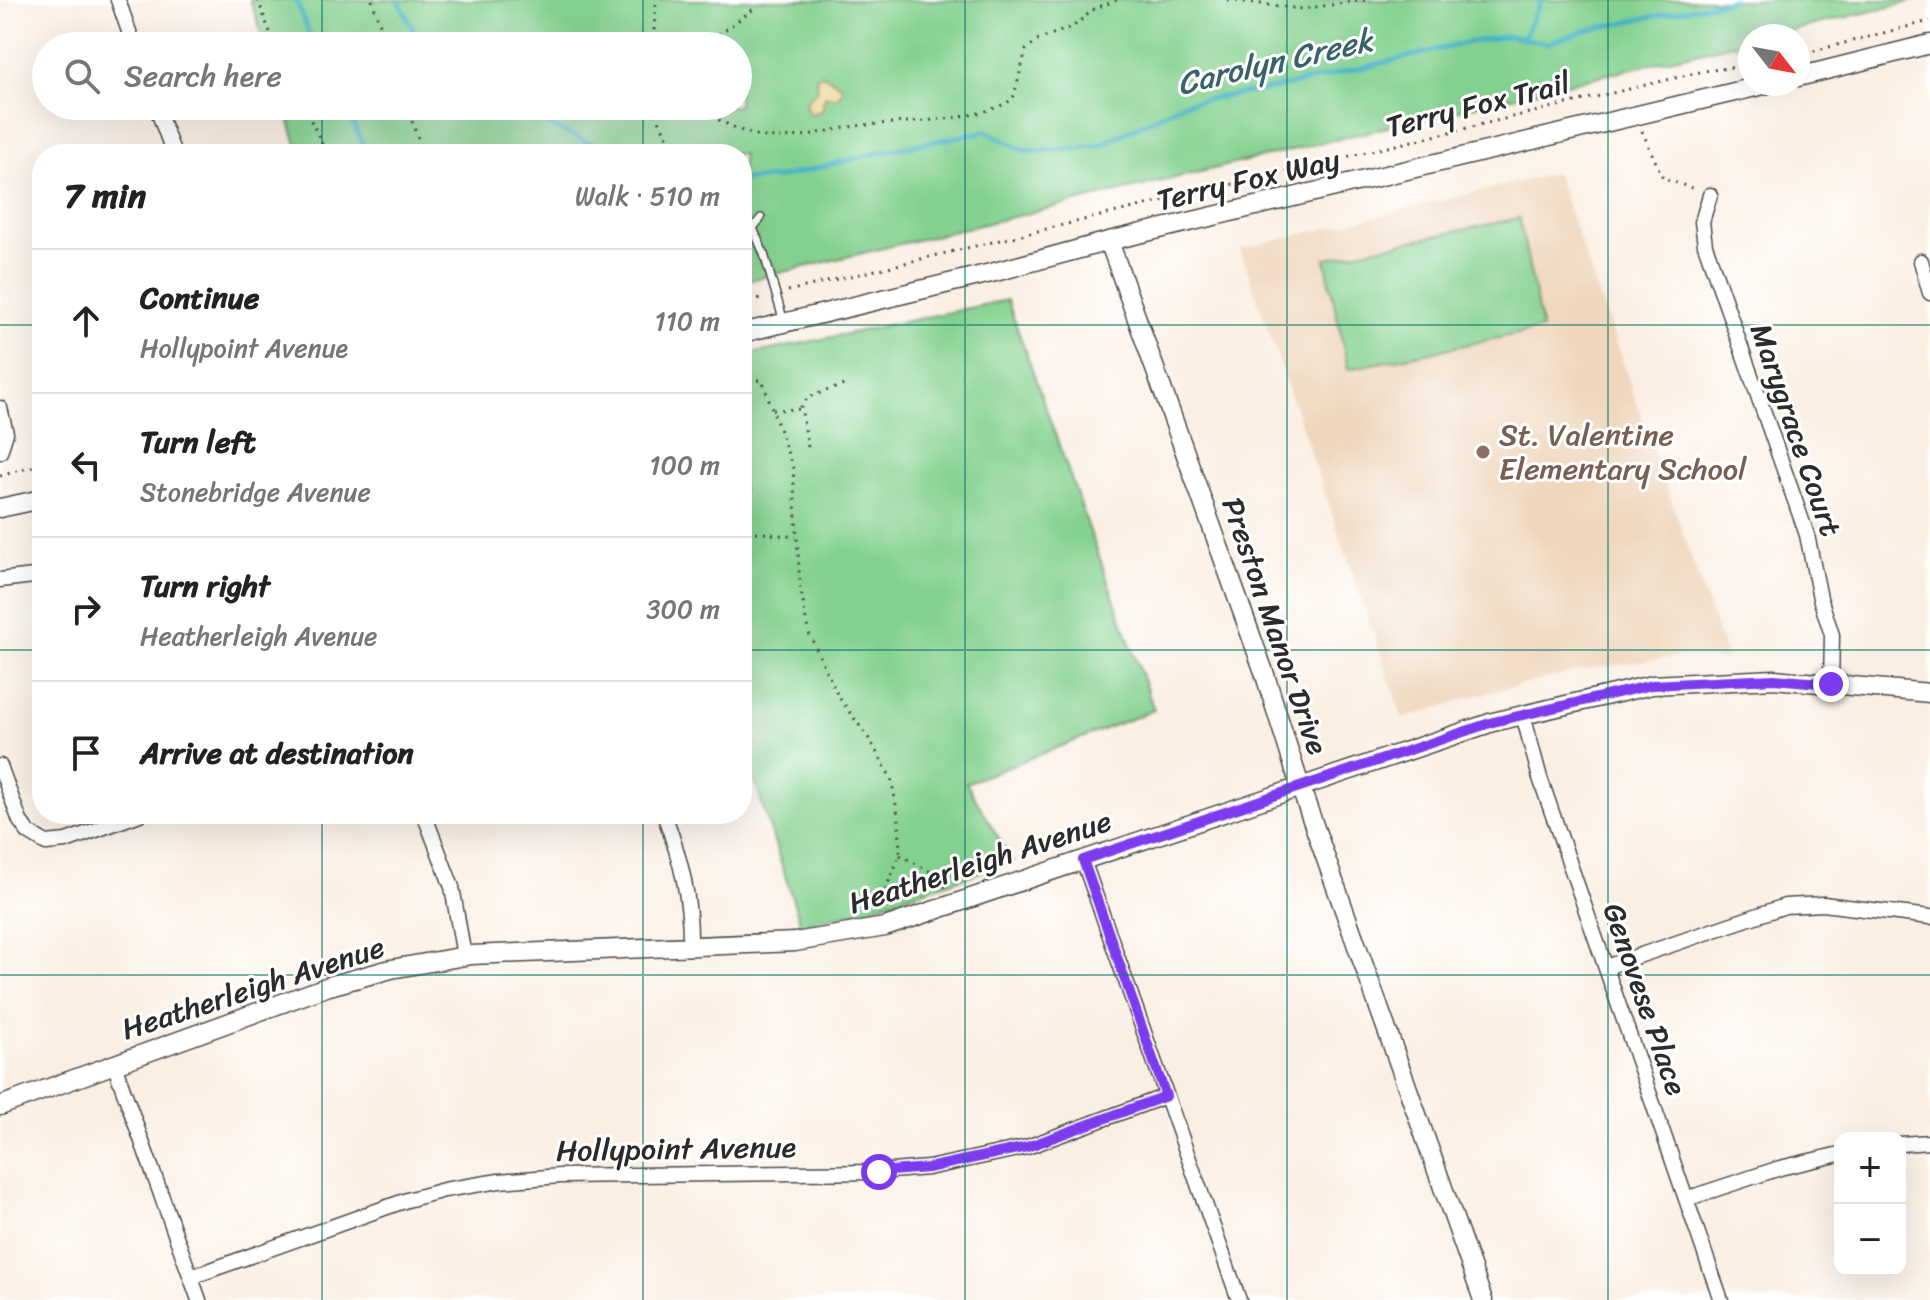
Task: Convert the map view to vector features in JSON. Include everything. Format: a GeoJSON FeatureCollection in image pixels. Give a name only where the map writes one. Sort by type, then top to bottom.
{"type":"FeatureCollection","features":[{"type":"Feature","properties":{"kind":"street"},"geometry":{"type":"LineString","coordinates":[[118,0],[129,32]]}},
{"type":"Feature","properties":{"kind":"street"},"geometry":{"type":"LineString","coordinates":[[1810,74],[1930,44]]}},
{"type":"Feature","properties":{"kind":"street","name":"Terry Fox Way"},"geometry":{"type":"LineString","coordinates":[[752,330],[1109,241],[1738,91]]}},
{"type":"Feature","properties":{"kind":"street"},"geometry":{"type":"LineString","coordinates":[[161,120],[170,144]]}},
{"type":"Feature","properties":{"kind":"street","name":"Marygrace Court"},"geometry":{"type":"LineString","coordinates":[[1710,195],[1702,222],[1705,245],[1807,535],[1820,598],[1832,635],[1831,684]]}},
{"type":"Feature","properties":{"kind":"street","name":"Preston Manor Drive"},"geometry":{"type":"LineString","coordinates":[[1109,241],[1264,672],[1300,786],[1483,1300]]}},
{"type":"Feature","properties":{"kind":"street"},"geometry":{"type":"LineString","coordinates":[[1921,261],[1930,293]]}},
{"type":"Feature","properties":{"kind":"street"},"geometry":{"type":"LineString","coordinates":[[0,408],[6,433],[0,452]]}},
{"type":"Feature","properties":{"kind":"street"},"geometry":{"type":"LineString","coordinates":[[0,508],[32,501]]}},
{"type":"Feature","properties":{"kind":"street"},"geometry":{"type":"LineString","coordinates":[[0,580],[32,576]]}},
{"type":"Feature","properties":{"kind":"street","name":"Heatherleigh Avenue"},"geometry":{"type":"LineString","coordinates":[[0,1106],[329,986],[391,969],[464,956],[795,942],[885,927],[1493,722],[1652,685],[1774,679],[1930,693]]}},
{"type":"Feature","properties":{"kind":"street","name":"Genovese Place"},"geometry":{"type":"LineString","coordinates":[[1523,715],[1540,778],[1721,1300]]}},
{"type":"Feature","properties":{"kind":"street"},"geometry":{"type":"LineString","coordinates":[[0,766],[20,821],[28,832],[46,843],[66,841],[113,824]]}},
{"type":"Feature","properties":{"kind":"street"},"geometry":{"type":"LineString","coordinates":[[428,824],[452,887],[464,956]]}},
{"type":"Feature","properties":{"kind":"street"},"geometry":{"type":"LineString","coordinates":[[668,824],[683,866],[690,912],[690,947]]}},
{"type":"Feature","properties":{"kind":"street"},"geometry":{"type":"LineString","coordinates":[[1083,860],[1239,1300]]}},
{"type":"Feature","properties":{"kind":"street"},"geometry":{"type":"LineString","coordinates":[[1606,967],[1785,906],[1823,904],[1930,917]]}},
{"type":"Feature","properties":{"kind":"street"},"geometry":{"type":"LineString","coordinates":[[114,1064],[199,1300]]}},
{"type":"Feature","properties":{"kind":"street","name":"Hollypoint Avenue"},"geometry":{"type":"LineString","coordinates":[[191,1277],[380,1209],[444,1190],[560,1176],[879,1172],[928,1168],[1027,1147],[1166,1096]]}},
{"type":"Feature","properties":{"kind":"street"},"geometry":{"type":"LineString","coordinates":[[1906,1144],[1930,1142]]}},
{"type":"Feature","properties":{"kind":"street"},"geometry":{"type":"LineString","coordinates":[[1686,1199],[1780,1168],[1834,1155]]}},
{"type":"Feature","properties":{"kind":"lane"},"geometry":{"type":"LineString","coordinates":[[761,218],[753,228],[755,238],[764,254],[784,322]]}},
{"type":"Feature","properties":{"kind":"path"},"geometry":{"type":"LineString","coordinates":[[258,0],[270,32]]}},
{"type":"Feature","properties":{"kind":"path"},"geometry":{"type":"LineString","coordinates":[[372,0],[382,32]]}},
{"type":"Feature","properties":{"kind":"path"},"geometry":{"type":"LineString","coordinates":[[655,32],[656,0]]}},
{"type":"Feature","properties":{"kind":"path"},"geometry":{"type":"LineString","coordinates":[[720,120],[761,136],[777,138],[861,125],[978,113],[1013,99],[1026,50],[1037,40],[1064,31],[1094,9],[1117,0]]}},
{"type":"Feature","properties":{"kind":"path"},"geometry":{"type":"LineString","coordinates":[[1228,0],[1302,9],[1366,0]]}},
{"type":"Feature","properties":{"kind":"path"},"geometry":{"type":"LineString","coordinates":[[722,32],[755,8]]}},
{"type":"Feature","properties":{"kind":"path"},"geometry":{"type":"LineString","coordinates":[[1810,52],[1930,21]]}},
{"type":"Feature","properties":{"kind":"path","name":"Terry Fox Trail"},"geometry":{"type":"LineString","coordinates":[[797,289],[1704,71],[1738,67]]}},
{"type":"Feature","properties":{"kind":"path"},"geometry":{"type":"LineString","coordinates":[[1636,116],[1663,178],[1710,195]]}},
{"type":"Feature","properties":{"kind":"path"},"geometry":{"type":"LineString","coordinates":[[311,120],[322,144]]}},
{"type":"Feature","properties":{"kind":"path"},"geometry":{"type":"LineString","coordinates":[[412,120],[420,144]]}},
{"type":"Feature","properties":{"kind":"path"},"geometry":{"type":"LineString","coordinates":[[659,120],[671,144]]}},
{"type":"Feature","properties":{"kind":"path"},"geometry":{"type":"LineString","coordinates":[[752,300],[761,298]]}},
{"type":"Feature","properties":{"kind":"path"},"geometry":{"type":"LineString","coordinates":[[752,380],[762,380],[793,468],[796,537],[808,631],[838,696],[870,740],[891,778],[899,820],[900,855],[884,893],[885,927]]}},
{"type":"Feature","properties":{"kind":"path"},"geometry":{"type":"LineString","coordinates":[[808,447],[801,409],[808,397],[844,385]]}},
{"type":"Feature","properties":{"kind":"path"},"geometry":{"type":"LineString","coordinates":[[773,410],[801,409]]}},
{"type":"Feature","properties":{"kind":"path"},"geometry":{"type":"LineString","coordinates":[[0,476],[32,467]]}},
{"type":"Feature","properties":{"kind":"path"},"geometry":{"type":"LineString","coordinates":[[752,532],[796,537]]}},
{"type":"Feature","properties":{"kind":"path"},"geometry":{"type":"LineString","coordinates":[[900,855],[942,878],[952,904]]}},
{"type":"Feature","properties":{"kind":"shaded area","name":"St. Valentine Elementary School"},"geometry":{"type":"Polygon","coordinates":[[[1556,173],[1727,659],[1680,656],[1582,670],[1471,697],[1403,719],[1240,249],[1556,173]]]}},
{"type":"Feature","properties":{"kind":"green space"},"geometry":{"type":"Polygon","coordinates":[[[250,0],[1918,0],[1810,26],[1738,24],[1738,43],[752,280],[752,144],[297,144],[289,120],[752,120],[752,32],[261,32],[250,0]]]}},
{"type":"Feature","properties":{"kind":"green space"},"geometry":{"type":"Polygon","coordinates":[[[1519,218],[1542,329],[1348,369],[1325,259],[1519,218]]]}},
{"type":"Feature","properties":{"kind":"green space"},"geometry":{"type":"Polygon","coordinates":[[[1007,300],[1154,710],[966,783],[1013,862],[863,910],[801,925],[752,773],[752,354],[1007,300]]]}},
{"type":"Feature","properties":{"kind":"sand"},"geometry":{"type":"Polygon","coordinates":[[[821,74],[841,85],[842,92],[837,97],[825,96],[822,111],[810,114],[804,103],[818,90],[816,78],[821,74]]]}},
{"type":"Feature","properties":{"kind":"waterway","name":"Carolyn Creek"},"geometry":{"type":"LineString","coordinates":[[296,0],[309,32]]}},
{"type":"Feature","properties":{"kind":"waterway","name":"Carolyn Creek"},"geometry":{"type":"LineString","coordinates":[[398,0],[415,32]]}},
{"type":"Feature","properties":{"kind":"waterway"},"geometry":{"type":"LineString","coordinates":[[1523,39],[1541,0]]}},
{"type":"Feature","properties":{"kind":"waterway","name":"Carolyn Creek"},"geometry":{"type":"LineString","coordinates":[[752,179],[777,178],[877,153],[986,131],[1023,150],[1081,148],[1102,144],[1185,103],[1277,88],[1470,42],[1508,36],[1548,43],[1587,30],[1733,0]]}},
{"type":"Feature","properties":{"kind":"waterway","name":"Carolyn Creek"},"geometry":{"type":"LineString","coordinates":[[352,120],[363,144]]}},
{"type":"Feature","properties":{"kind":"waterway","name":"Carolyn Creek"},"geometry":{"type":"LineString","coordinates":[[537,120],[594,144]]}},
{"type":"Feature","properties":{"kind":"place","name":"St. Valentine Elementary School"},"geometry":{"type":"Point","coordinates":[1483,452]}},
{"type":"Feature","properties":{"kind":"route"},"geometry":{"type":"LineString","coordinates":[[879,1172],[928,1168],[1027,1147],[1166,1096],[1083,860],[1493,722],[1652,685],[1774,679],[1831,684]]}}]}
